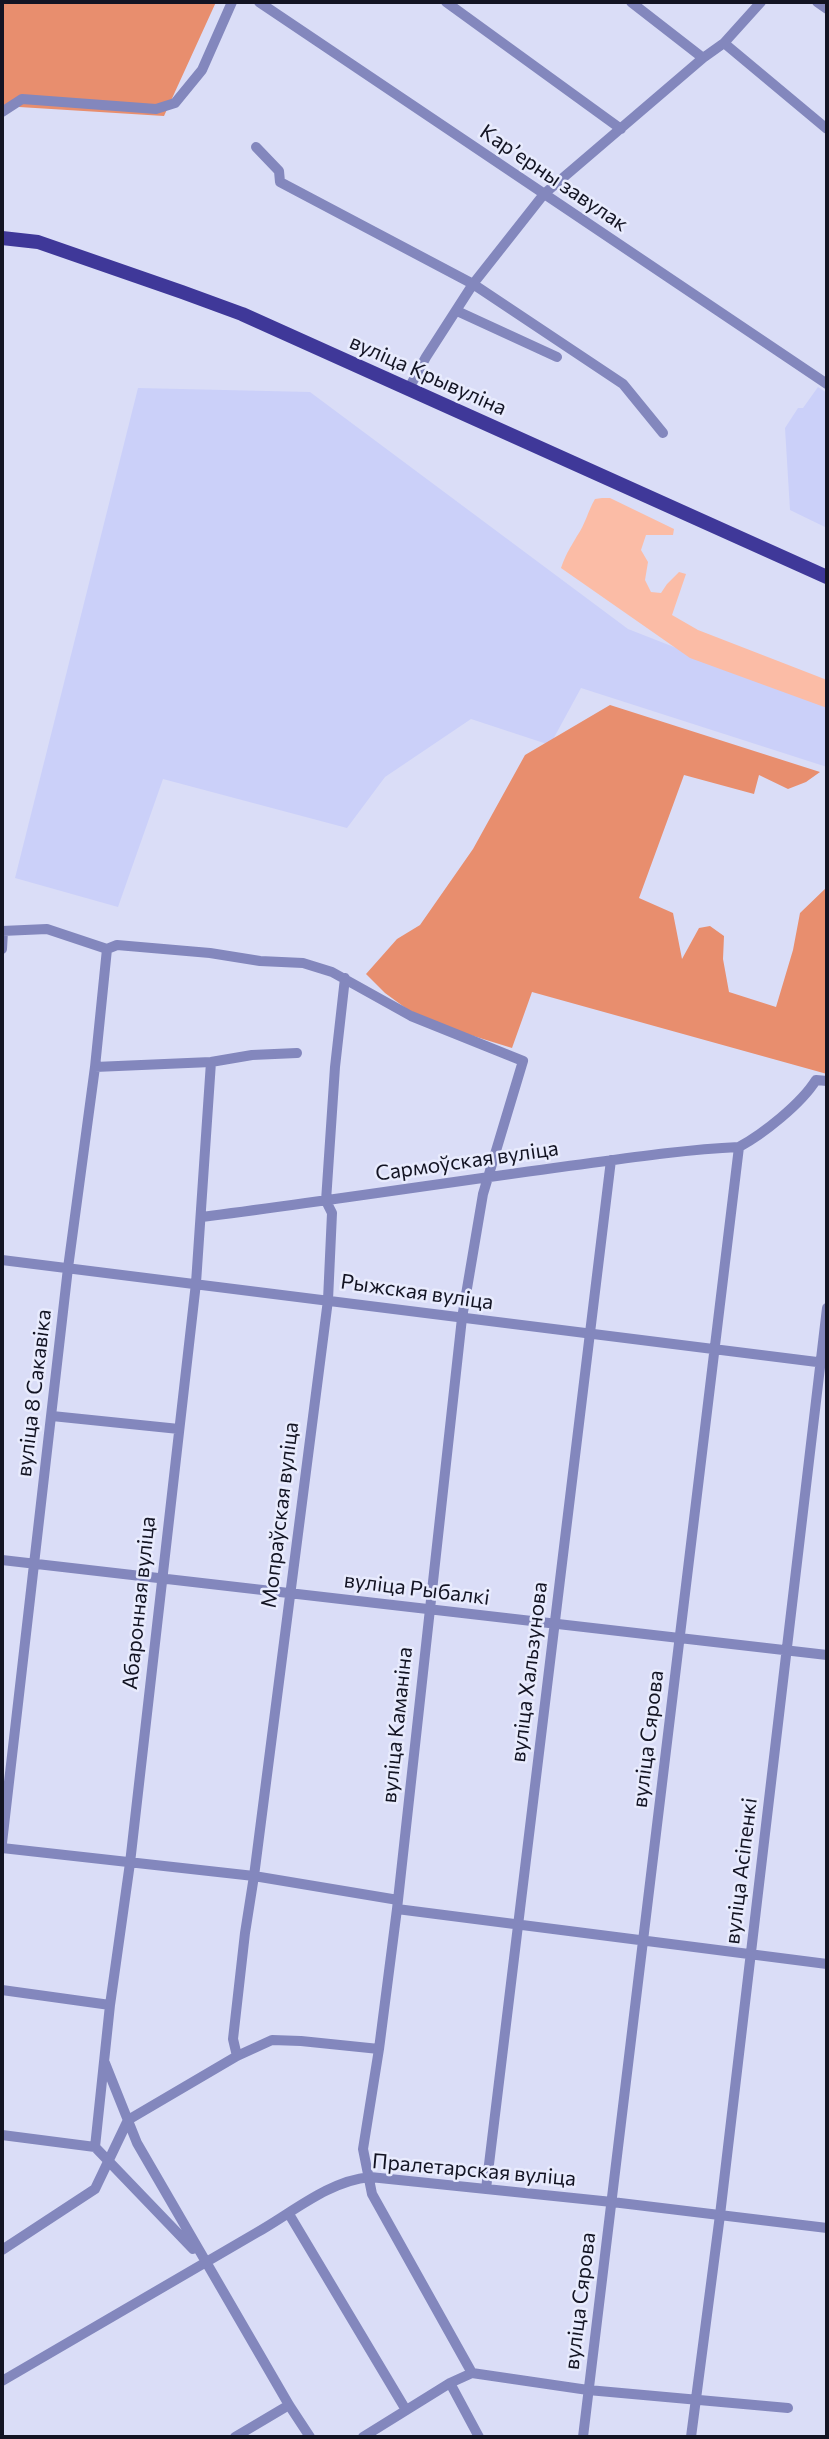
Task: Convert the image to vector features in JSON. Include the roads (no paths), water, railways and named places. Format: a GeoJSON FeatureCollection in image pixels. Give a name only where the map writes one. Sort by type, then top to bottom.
{"type":"FeatureCollection","features":[{"type":"Feature","properties":{"kind":"main road","name":"вуліца Крывуліна"},"geometry":{"type":"LineString","coordinates":[[2,237],[38,242],[242,314],[827,577]]}},
{"type":"Feature","properties":{"kind":"street"},"geometry":{"type":"LineString","coordinates":[[2,112],[22,99],[156,109],[174,103],[202,70],[232,2]]}},
{"type":"Feature","properties":{"kind":"street","name":"Карʼерны завулак"},"geometry":{"type":"LineString","coordinates":[[259,2],[827,384]]}},
{"type":"Feature","properties":{"kind":"street"},"geometry":{"type":"LineString","coordinates":[[446,2],[621,129]]}},
{"type":"Feature","properties":{"kind":"street"},"geometry":{"type":"LineString","coordinates":[[631,2],[703,58]]}},
{"type":"Feature","properties":{"kind":"street"},"geometry":{"type":"LineString","coordinates":[[408,390],[473,284],[544,194],[724,43],[761,2]]}},
{"type":"Feature","properties":{"kind":"street"},"geometry":{"type":"LineString","coordinates":[[817,2],[827,9]]}},
{"type":"Feature","properties":{"kind":"street"},"geometry":{"type":"LineString","coordinates":[[724,43],[827,130]]}},
{"type":"Feature","properties":{"kind":"street"},"geometry":{"type":"LineString","coordinates":[[256,146],[279,171],[281,181],[473,284],[623,384],[663,433]]}},
{"type":"Feature","properties":{"kind":"street"},"geometry":{"type":"LineString","coordinates":[[457,311],[557,357]]}},
{"type":"Feature","properties":{"kind":"street"},"geometry":{"type":"LineString","coordinates":[[2,949],[2,931],[47,929],[107,949],[117,945],[210,953],[260,961],[303,963],[345,978]]}},
{"type":"Feature","properties":{"kind":"street","name":"вуліца 8 Сакавіка"},"geometry":{"type":"LineString","coordinates":[[2,1845],[107,949]]}},
{"type":"Feature","properties":{"kind":"street","name":"вуліца Каманіна"},"geometry":{"type":"LineString","coordinates":[[345,978],[411,1016],[523,1060],[483,1194],[462,1318],[397,1905],[363,2149],[372,2194],[472,2373]]}},
{"type":"Feature","properties":{"kind":"street","name":"Мопраўская вуліца"},"geometry":{"type":"LineString","coordinates":[[237,2056],[233,2039],[328,1300],[332,1213],[326,1201],[335,1067],[345,978]]}},
{"type":"Feature","properties":{"kind":"street"},"geometry":{"type":"LineString","coordinates":[[95,1067],[211,1062],[252,1055],[297,1053]]}},
{"type":"Feature","properties":{"kind":"street","name":"Абаронная вуліца"},"geometry":{"type":"LineString","coordinates":[[95,2147],[196,1283],[211,1062]]}},
{"type":"Feature","properties":{"kind":"street"},"geometry":{"type":"LineString","coordinates":[[738,1147],[755,1138],[821,1081]]}},
{"type":"Feature","properties":{"kind":"street","name":"Сармоўская вуліца"},"geometry":{"type":"LineString","coordinates":[[202,1217],[611,1160],[738,1147]]}},
{"type":"Feature","properties":{"kind":"street","name":"вуліца Сярова"},"geometry":{"type":"LineString","coordinates":[[583,2437],[738,1147]]}},
{"type":"Feature","properties":{"kind":"street","name":"вуліца Хальзунова"},"geometry":{"type":"LineString","coordinates":[[486,2189],[611,1160]]}},
{"type":"Feature","properties":{"kind":"street","name":"Рыжская вуліца"},"geometry":{"type":"LineString","coordinates":[[2,1260],[824,1363]]}},
{"type":"Feature","properties":{"kind":"street","name":"вуліца Асіпенкі"},"geometry":{"type":"LineString","coordinates":[[691,2437],[698,2398],[824,1363],[827,1308]]}},
{"type":"Feature","properties":{"kind":"street"},"geometry":{"type":"LineString","coordinates":[[52,1416],[179,1429]]}},
{"type":"Feature","properties":{"kind":"street","name":"вуліца Рыбалкі"},"geometry":{"type":"LineString","coordinates":[[2,1560],[827,1655]]}},
{"type":"Feature","properties":{"kind":"street"},"geometry":{"type":"LineString","coordinates":[[2,1845],[130,1863],[254,1876],[397,1905],[518,1925],[827,1965]]}},
{"type":"Feature","properties":{"kind":"street"},"geometry":{"type":"LineString","coordinates":[[2,1990],[110,2005]]}},
{"type":"Feature","properties":{"kind":"street"},"geometry":{"type":"LineString","coordinates":[[2,2250],[95,2189],[128,2120],[237,2056],[272,2040],[301,2040],[379,2049]]}},
{"type":"Feature","properties":{"kind":"street"},"geometry":{"type":"LineString","coordinates":[[104,2060],[137,2143],[310,2437]]}},
{"type":"Feature","properties":{"kind":"street"},"geometry":{"type":"LineString","coordinates":[[2,2135],[95,2147],[206,2262]]}},
{"type":"Feature","properties":{"kind":"street","name":"Пралетарская вуліца"},"geometry":{"type":"LineString","coordinates":[[2,2381],[337,2184],[351,2179],[370,2177],[827,2228]]}},
{"type":"Feature","properties":{"kind":"street"},"geometry":{"type":"LineString","coordinates":[[289,2214],[406,2410]]}},
{"type":"Feature","properties":{"kind":"street"},"geometry":{"type":"LineString","coordinates":[[363,2437],[472,2373],[588,2390],[788,2407]]}},
{"type":"Feature","properties":{"kind":"street"},"geometry":{"type":"LineString","coordinates":[[450,2384],[479,2437]]}},
{"type":"Feature","properties":{"kind":"street"},"geometry":{"type":"LineString","coordinates":[[235,2437],[289,2405]]}}]}
